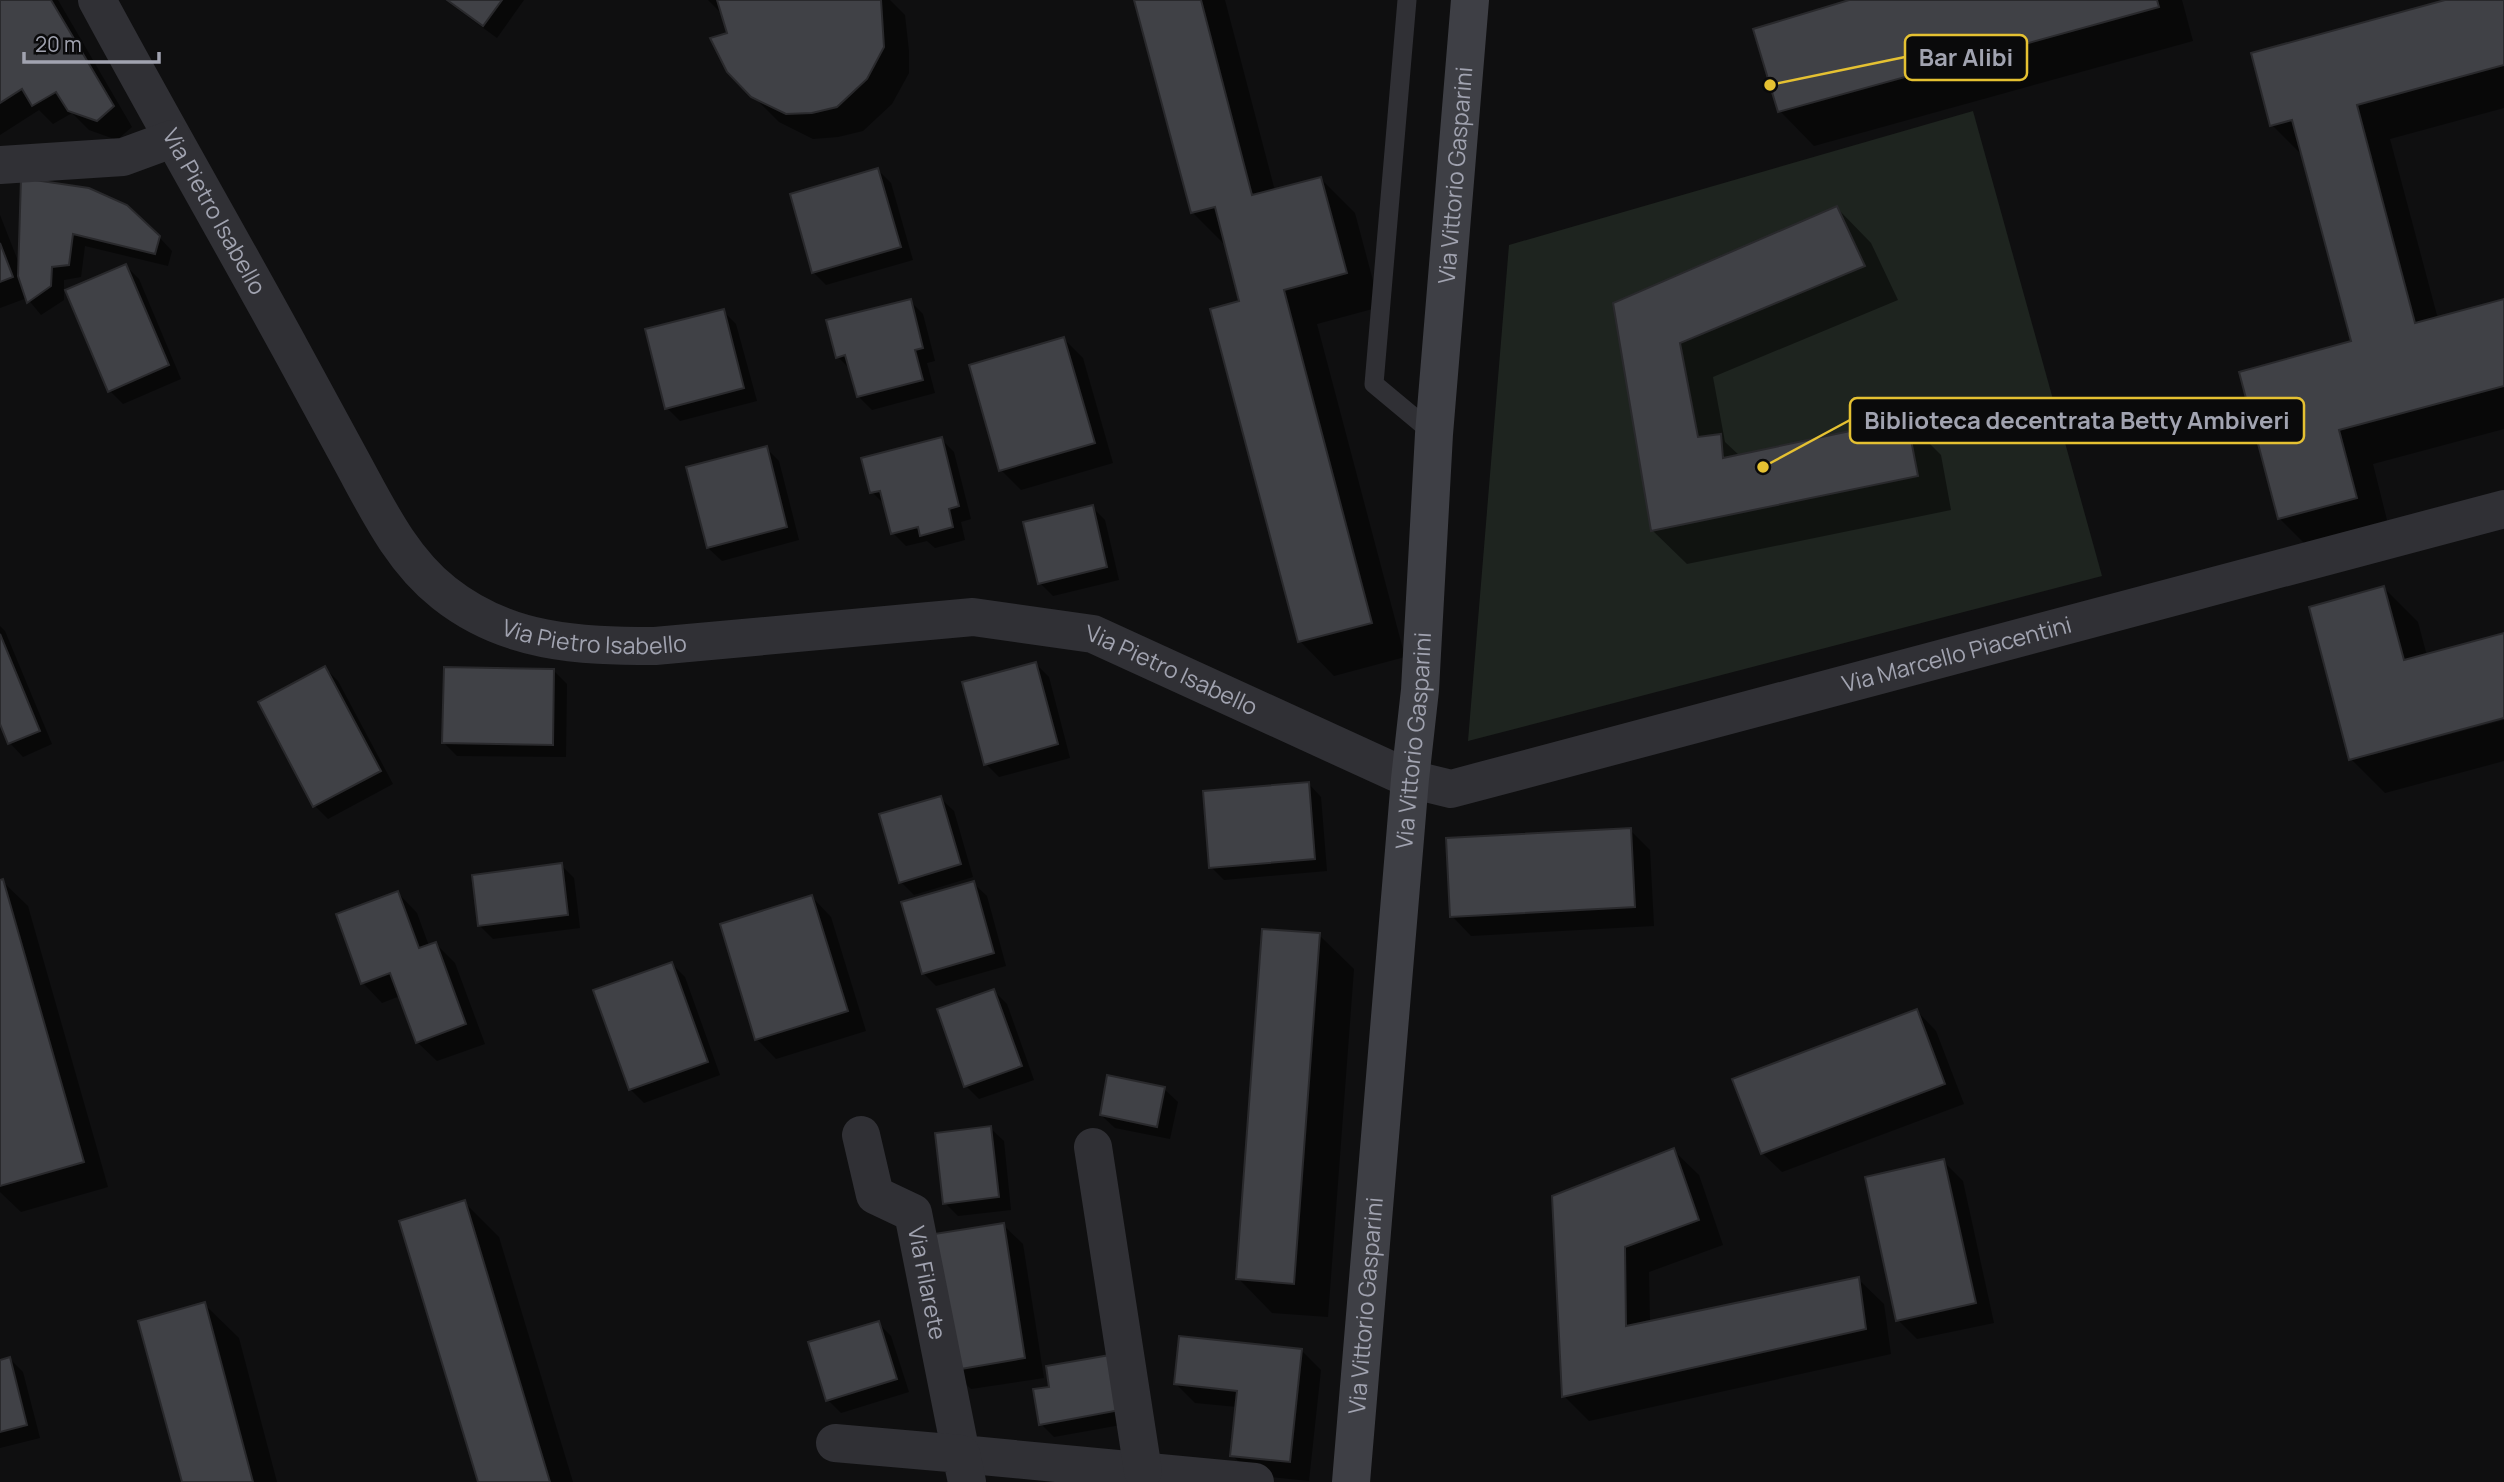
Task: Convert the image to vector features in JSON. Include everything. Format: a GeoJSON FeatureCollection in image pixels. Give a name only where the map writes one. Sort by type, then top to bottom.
{"type":"FeatureCollection","features":[{"type":"Feature","properties":{"kind":"street","name":"Via Pietro Isabello"},"geometry":{"type":"LineString","coordinates":[[97,0],[380,513],[413,565],[445,594],[496,625],[530,637],[605,646],[655,646],[973,617],[1093,635],[1410,779]]}},
{"type":"Feature","properties":{"kind":"street","name":"Via Vittorio Gasparini"},"geometry":{"type":"LineString","coordinates":[[1351,1482],[1410,779],[1420,690],[1434,434],[1470,0]]}},
{"type":"Feature","properties":{"kind":"street"},"geometry":{"type":"LineString","coordinates":[[0,165],[123,157],[172,139]]}},
{"type":"Feature","properties":{"kind":"street","name":"Via Marcello Piacentini"},"geometry":{"type":"LineString","coordinates":[[1410,779],[1451,789],[2504,509]]}},
{"type":"Feature","properties":{"kind":"street","name":"Via Filarete"},"geometry":{"type":"LineString","coordinates":[[861,1135],[875,1195],[913,1213],[964,1468]]}},
{"type":"Feature","properties":{"kind":"street"},"geometry":{"type":"LineString","coordinates":[[1093,1147],[1143,1472]]}},
{"type":"Feature","properties":{"kind":"street"},"geometry":{"type":"LineString","coordinates":[[835,1443],[964,1468],[1143,1472],[1255,1482]]}},
{"type":"Feature","properties":{"kind":"lane"},"geometry":{"type":"LineString","coordinates":[[1407,0],[1374,384],[1434,434]]}},
{"type":"Feature","properties":{"kind":"shaded area"},"geometry":{"type":"Polygon","coordinates":[[[1973,111],[2102,576],[1468,741],[1509,245],[1973,111]]]}},
{"type":"Feature","properties":{"kind":"building"},"geometry":{"type":"Polygon","coordinates":[[[0,0],[51,0],[114,106],[97,121],[68,111],[56,92],[32,106],[22,89],[0,103],[0,0]]]}},
{"type":"Feature","properties":{"kind":"building"},"geometry":{"type":"Polygon","coordinates":[[[447,0],[502,0],[483,26],[447,0]]]}},
{"type":"Feature","properties":{"kind":"building"},"geometry":{"type":"Polygon","coordinates":[[[717,0],[881,0],[884,47],[867,79],[837,107],[812,113],[786,114],[751,97],[727,72],[710,38],[727,33],[717,0]]]}},
{"type":"Feature","properties":{"kind":"building"},"geometry":{"type":"Polygon","coordinates":[[[1134,0],[1201,0],[1252,195],[1321,177],[1347,273],[1284,290],[1372,623],[1298,642],[1210,309],[1239,301],[1215,207],[1191,213],[1134,0]]]}},
{"type":"Feature","properties":{"kind":"building"},"geometry":{"type":"Polygon","coordinates":[[[1849,0],[2157,0],[2159,7],[1778,112],[1753,29],[1849,0]]]}},
{"type":"Feature","properties":{"kind":"building"},"geometry":{"type":"Polygon","coordinates":[[[2445,0],[2504,0],[2504,65],[2357,105],[2415,323],[2504,299],[2504,386],[2339,430],[2357,498],[2278,519],[2239,372],[2351,341],[2292,120],[2270,126],[2251,53],[2445,0]]]}},
{"type":"Feature","properties":{"kind":"building"},"geometry":{"type":"Polygon","coordinates":[[[878,168],[901,247],[812,273],[790,194],[878,168]]]}},
{"type":"Feature","properties":{"kind":"building"},"geometry":{"type":"Polygon","coordinates":[[[21,178],[89,188],[127,205],[160,236],[155,254],[73,234],[69,265],[52,267],[51,286],[27,303],[18,276],[21,178]]]}},
{"type":"Feature","properties":{"kind":"building"},"geometry":{"type":"Polygon","coordinates":[[[1837,206],[1865,266],[1680,343],[1698,437],[1721,434],[1723,458],[1907,419],[1918,476],[1651,531],[1613,303],[1837,206]]]}},
{"type":"Feature","properties":{"kind":"building"},"geometry":{"type":"Polygon","coordinates":[[[0,243],[13,277],[0,282],[0,243]]]}},
{"type":"Feature","properties":{"kind":"building"},"geometry":{"type":"Polygon","coordinates":[[[126,264],[169,365],[108,392],[65,290],[126,264]]]}},
{"type":"Feature","properties":{"kind":"building"},"geometry":{"type":"Polygon","coordinates":[[[911,299],[923,348],[915,350],[923,380],[857,397],[845,355],[836,358],[826,320],[911,299]]]}},
{"type":"Feature","properties":{"kind":"building"},"geometry":{"type":"Polygon","coordinates":[[[724,309],[744,388],[665,409],[645,329],[724,309]]]}},
{"type":"Feature","properties":{"kind":"building"},"geometry":{"type":"Polygon","coordinates":[[[1064,337],[1095,443],[999,471],[969,365],[1064,337]]]}},
{"type":"Feature","properties":{"kind":"building"},"geometry":{"type":"Polygon","coordinates":[[[942,437],[959,506],[949,509],[953,527],[920,536],[918,527],[891,534],[880,491],[870,493],[861,458],[942,437]]]}},
{"type":"Feature","properties":{"kind":"building"},"geometry":{"type":"Polygon","coordinates":[[[767,446],[787,527],[707,548],[686,467],[767,446]]]}},
{"type":"Feature","properties":{"kind":"building"},"geometry":{"type":"Polygon","coordinates":[[[1093,505],[1107,567],[1038,584],[1023,522],[1093,505]]]}},
{"type":"Feature","properties":{"kind":"building"},"geometry":{"type":"Polygon","coordinates":[[[2384,586],[2404,660],[2504,633],[2504,718],[2349,760],[2309,607],[2384,586]]]}},
{"type":"Feature","properties":{"kind":"building"},"geometry":{"type":"Polygon","coordinates":[[[0,634],[40,731],[8,744],[0,724],[0,634]]]}},
{"type":"Feature","properties":{"kind":"building"},"geometry":{"type":"Polygon","coordinates":[[[1036,662],[1058,744],[984,765],[962,682],[1036,662]]]}},
{"type":"Feature","properties":{"kind":"building"},"geometry":{"type":"Polygon","coordinates":[[[325,666],[381,771],[313,807],[258,702],[325,666]]]}},
{"type":"Feature","properties":{"kind":"building"},"geometry":{"type":"Polygon","coordinates":[[[444,667],[554,669],[553,745],[442,743],[444,667]]]}},
{"type":"Feature","properties":{"kind":"building"},"geometry":{"type":"Polygon","coordinates":[[[1309,782],[1315,859],[1209,868],[1203,791],[1309,782]]]}},
{"type":"Feature","properties":{"kind":"building"},"geometry":{"type":"Polygon","coordinates":[[[941,796],[961,864],[899,883],[879,814],[941,796]]]}},
{"type":"Feature","properties":{"kind":"building"},"geometry":{"type":"Polygon","coordinates":[[[1631,828],[1635,907],[1450,917],[1446,838],[1631,828]]]}},
{"type":"Feature","properties":{"kind":"building"},"geometry":{"type":"Polygon","coordinates":[[[562,863],[568,915],[478,926],[472,875],[562,863]]]}},
{"type":"Feature","properties":{"kind":"building"},"geometry":{"type":"Polygon","coordinates":[[[3,879],[84,1162],[0,1186],[0,880],[3,879]]]}},
{"type":"Feature","properties":{"kind":"building"},"geometry":{"type":"Polygon","coordinates":[[[974,881],[994,953],[922,974],[901,902],[974,881]]]}},
{"type":"Feature","properties":{"kind":"building"},"geometry":{"type":"Polygon","coordinates":[[[398,891],[419,948],[436,942],[466,1024],[416,1043],[390,973],[361,984],[336,914],[398,891]]]}},
{"type":"Feature","properties":{"kind":"building"},"geometry":{"type":"Polygon","coordinates":[[[812,895],[848,1011],[755,1040],[720,924],[812,895]]]}},
{"type":"Feature","properties":{"kind":"building"},"geometry":{"type":"Polygon","coordinates":[[[1262,929],[1320,933],[1294,1284],[1236,1279],[1262,929]]]}},
{"type":"Feature","properties":{"kind":"building"},"geometry":{"type":"Polygon","coordinates":[[[672,962],[708,1062],[629,1090],[593,990],[672,962]]]}},
{"type":"Feature","properties":{"kind":"building"},"geometry":{"type":"Polygon","coordinates":[[[994,989],[1022,1066],[964,1087],[937,1009],[994,989]]]}},
{"type":"Feature","properties":{"kind":"building"},"geometry":{"type":"Polygon","coordinates":[[[1917,1009],[1945,1084],[1761,1154],[1732,1079],[1917,1009]]]}},
{"type":"Feature","properties":{"kind":"building"},"geometry":{"type":"Polygon","coordinates":[[[1107,1075],[1165,1087],[1157,1127],[1100,1115],[1107,1075]]]}},
{"type":"Feature","properties":{"kind":"building"},"geometry":{"type":"Polygon","coordinates":[[[991,1126],[999,1197],[943,1204],[935,1133],[991,1126]]]}},
{"type":"Feature","properties":{"kind":"building"},"geometry":{"type":"Polygon","coordinates":[[[1674,1148],[1699,1220],[1625,1247],[1626,1326],[1859,1277],[1866,1329],[1562,1397],[1552,1196],[1674,1148]]]}},
{"type":"Feature","properties":{"kind":"building"},"geometry":{"type":"Polygon","coordinates":[[[1944,1159],[1976,1303],[1896,1321],[1865,1177],[1944,1159]]]}},
{"type":"Feature","properties":{"kind":"building"},"geometry":{"type":"Polygon","coordinates":[[[465,1200],[550,1482],[478,1482],[399,1221],[465,1200]]]}},
{"type":"Feature","properties":{"kind":"building"},"geometry":{"type":"Polygon","coordinates":[[[1004,1223],[1025,1358],[949,1371],[928,1235],[1004,1223]]]}},
{"type":"Feature","properties":{"kind":"building"},"geometry":{"type":"Polygon","coordinates":[[[205,1302],[253,1482],[182,1482],[138,1321],[205,1302]]]}},
{"type":"Feature","properties":{"kind":"building"},"geometry":{"type":"Polygon","coordinates":[[[879,1321],[897,1379],[826,1401],[808,1342],[879,1321]]]}},
{"type":"Feature","properties":{"kind":"building"},"geometry":{"type":"Polygon","coordinates":[[[1179,1336],[1302,1349],[1290,1462],[1230,1456],[1237,1391],[1174,1384],[1179,1336]]]}},
{"type":"Feature","properties":{"kind":"building"},"geometry":{"type":"Polygon","coordinates":[[[1110,1355],[1120,1410],[1039,1425],[1033,1389],[1049,1387],[1046,1366],[1110,1355]]]}},
{"type":"Feature","properties":{"kind":"building"},"geometry":{"type":"Polygon","coordinates":[[[10,1357],[27,1425],[0,1432],[0,1360],[10,1357]]]}},
{"type":"Feature","properties":{"kind":"place","name":"Bar Alibi"},"geometry":{"type":"Point","coordinates":[1770,85]}},
{"type":"Feature","properties":{"kind":"place","name":"Biblioteca decentrata Betty Ambiveri"},"geometry":{"type":"Point","coordinates":[1763,467]}}]}
